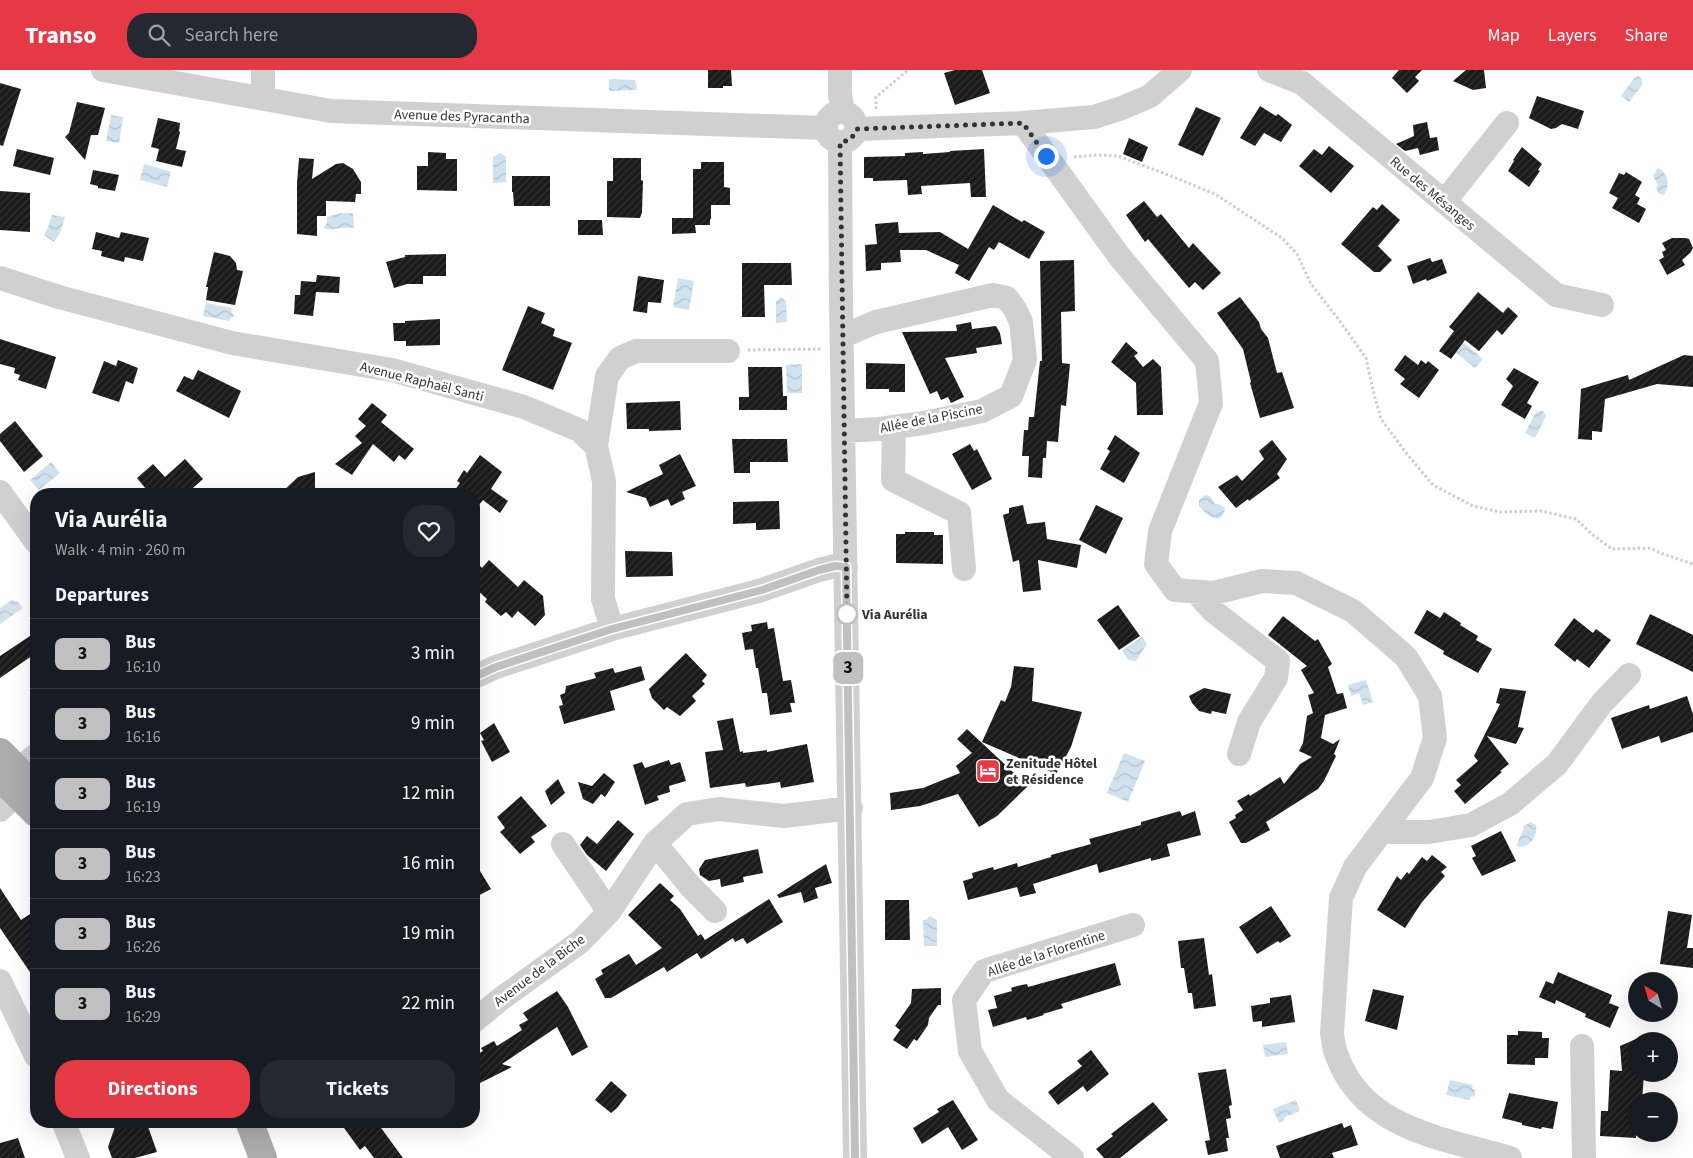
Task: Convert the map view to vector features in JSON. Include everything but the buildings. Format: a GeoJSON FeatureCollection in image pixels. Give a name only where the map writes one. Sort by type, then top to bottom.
{"type":"FeatureCollection","features":[{"type":"Feature","properties":{"kind":"main road"},"geometry":{"type":"LineString","coordinates":[[252,1128],[263,1158]]}},
{"type":"Feature","properties":{"kind":"street","name":"Avenue des Pyracantha"},"geometry":{"type":"LineString","coordinates":[[103,70],[331,112],[841,128],[1023,123],[1094,117],[1150,96],[1180,70]]}},
{"type":"Feature","properties":{"kind":"street"},"geometry":{"type":"LineString","coordinates":[[263,70],[263,98]]}},
{"type":"Feature","properties":{"kind":"street"},"geometry":{"type":"LineString","coordinates":[[840,70],[855,1158]]}},
{"type":"Feature","properties":{"kind":"street","name":"Rue des Mésanges"},"geometry":{"type":"LineString","coordinates":[[1269,70],[1302,83],[1556,295],[1602,305]]}},
{"type":"Feature","properties":{"kind":"street"},"geometry":{"type":"LineString","coordinates":[[1023,123],[1119,256],[1206,361],[1211,403],[1160,531],[1156,564],[1175,590],[1214,593],[1262,581],[1296,583],[1353,611],[1406,657],[1430,696],[1435,738],[1422,778],[1355,867],[1341,898],[1332,1033],[1336,1054],[1345,1074],[1371,1106],[1406,1127],[1510,1158]]}},
{"type":"Feature","properties":{"kind":"street"},"geometry":{"type":"LineString","coordinates":[[1444,202],[1507,123]]}},
{"type":"Feature","properties":{"kind":"street","name":"Avenue Raphaël Santi"},"geometry":{"type":"LineString","coordinates":[[0,278],[59,297],[232,343],[392,370],[524,407],[579,430],[596,446]]}},
{"type":"Feature","properties":{"kind":"street","name":"Allée de la Piscine"},"geometry":{"type":"LineString","coordinates":[[843,336],[876,322],[993,295],[1007,298],[1015,309],[1021,322],[1025,360],[1011,396],[982,411],[894,427],[844,431]]}},
{"type":"Feature","properties":{"kind":"street"},"geometry":{"type":"LineString","coordinates":[[612,629],[603,599],[604,481],[596,446],[607,376],[620,358],[636,351],[728,351]]}},
{"type":"Feature","properties":{"kind":"street"},"geometry":{"type":"LineString","coordinates":[[894,427],[893,480],[959,513],[964,569]]}},
{"type":"Feature","properties":{"kind":"street"},"geometry":{"type":"LineString","coordinates":[[0,492],[30,534]]}},
{"type":"Feature","properties":{"kind":"street"},"geometry":{"type":"LineString","coordinates":[[480,674],[496,667],[612,629],[762,590],[819,570],[835,566],[846,567]]}},
{"type":"Feature","properties":{"kind":"street"},"geometry":{"type":"LineString","coordinates":[[1196,592],[1213,611],[1278,661],[1276,678],[1249,722],[1239,754]]}},
{"type":"Feature","properties":{"kind":"street"},"geometry":{"type":"LineString","coordinates":[[1383,832],[1429,832],[1471,825],[1510,804],[1557,764],[1602,702],[1629,675]]}},
{"type":"Feature","properties":{"kind":"street","name":"Avenue de la Biche"},"geometry":{"type":"LineString","coordinates":[[480,1016],[580,942],[609,912],[655,843],[687,814],[719,809],[784,816],[851,808]]}},
{"type":"Feature","properties":{"kind":"street"},"geometry":{"type":"LineString","coordinates":[[655,843],[691,887],[715,911]]}},
{"type":"Feature","properties":{"kind":"street"},"geometry":{"type":"LineString","coordinates":[[563,844],[609,912]]}},
{"type":"Feature","properties":{"kind":"street","name":"Allée de la Florentine"},"geometry":{"type":"LineString","coordinates":[[1072,1158],[998,1100],[970,1050],[964,1000],[984,970],[1133,925]]}},
{"type":"Feature","properties":{"kind":"street"},"geometry":{"type":"LineString","coordinates":[[0,981],[30,1044]]}},
{"type":"Feature","properties":{"kind":"street"},"geometry":{"type":"LineString","coordinates":[[1582,1046],[1584,1158]]}},
{"type":"Feature","properties":{"kind":"street"},"geometry":{"type":"LineString","coordinates":[[66,1128],[78,1158]]}},
{"type":"Feature","properties":{"kind":"path"},"geometry":{"type":"LineString","coordinates":[[888,127],[876,113],[876,97],[908,70]]}},
{"type":"Feature","properties":{"kind":"path"},"geometry":{"type":"LineString","coordinates":[[1040,146],[1076,158],[1096,155],[1118,156],[1171,176],[1215,194],[1282,238],[1297,254],[1311,284],[1366,358],[1381,419],[1406,454],[1433,485],[1473,506],[1500,512],[1541,511],[1576,519],[1593,535],[1612,548],[1650,548],[1693,564]]}},
{"type":"Feature","properties":{"kind":"path"},"geometry":{"type":"LineString","coordinates":[[728,351],[820,349]]}},
{"type":"Feature","properties":{"kind":"water"},"geometry":{"type":"Polygon","coordinates":[[[1638,76],[1642,78],[1642,85],[1629,102],[1621,96],[1634,78],[1638,76]]]}},
{"type":"Feature","properties":{"kind":"water"},"geometry":{"type":"Polygon","coordinates":[[[609,79],[635,80],[637,88],[636,90],[609,91],[609,79]]]}},
{"type":"Feature","properties":{"kind":"water"},"geometry":{"type":"Polygon","coordinates":[[[111,115],[123,117],[119,143],[106,141],[111,115]]]}},
{"type":"Feature","properties":{"kind":"water"},"geometry":{"type":"Polygon","coordinates":[[[500,153],[506,157],[506,182],[493,183],[493,157],[500,153]]]}},
{"type":"Feature","properties":{"kind":"water"},"geometry":{"type":"Polygon","coordinates":[[[144,164],[171,172],[167,187],[140,180],[144,164]]]}},
{"type":"Feature","properties":{"kind":"water"},"geometry":{"type":"Polygon","coordinates":[[[1658,168],[1664,173],[1668,184],[1664,195],[1658,193],[1656,188],[1658,185],[1653,176],[1658,168]]]}},
{"type":"Feature","properties":{"kind":"water"},"geometry":{"type":"Polygon","coordinates":[[[341,213],[353,213],[354,228],[326,229],[324,227],[327,223],[327,217],[341,213]]]}},
{"type":"Feature","properties":{"kind":"water"},"geometry":{"type":"Polygon","coordinates":[[[52,215],[65,217],[60,233],[54,242],[44,235],[52,215]]]}},
{"type":"Feature","properties":{"kind":"water"},"geometry":{"type":"Polygon","coordinates":[[[678,278],[694,281],[689,310],[673,307],[678,278]]]}},
{"type":"Feature","properties":{"kind":"water"},"geometry":{"type":"Polygon","coordinates":[[[781,297],[786,301],[787,322],[776,323],[776,301],[781,297]]]}},
{"type":"Feature","properties":{"kind":"water"},"geometry":{"type":"Polygon","coordinates":[[[206,303],[232,308],[231,311],[234,316],[229,321],[203,316],[206,303]]]}},
{"type":"Feature","properties":{"kind":"water"},"geometry":{"type":"Polygon","coordinates":[[[1463,342],[1483,359],[1475,368],[1455,352],[1463,342]]]}},
{"type":"Feature","properties":{"kind":"water"},"geometry":{"type":"Polygon","coordinates":[[[802,364],[802,393],[787,393],[786,365],[802,364]]]}},
{"type":"Feature","properties":{"kind":"water"},"geometry":{"type":"Polygon","coordinates":[[[1543,411],[1546,416],[1535,438],[1525,433],[1536,412],[1543,411]]]}},
{"type":"Feature","properties":{"kind":"water"},"geometry":{"type":"Polygon","coordinates":[[[51,462],[60,473],[41,488],[37,488],[30,480],[51,462]]]}},
{"type":"Feature","properties":{"kind":"water"},"geometry":{"type":"Polygon","coordinates":[[[1205,495],[1211,497],[1215,504],[1225,508],[1221,517],[1217,519],[1210,516],[1199,506],[1199,500],[1205,495]]]}},
{"type":"Feature","properties":{"kind":"water"},"geometry":{"type":"Polygon","coordinates":[[[12,600],[18,602],[23,608],[0,624],[0,608],[12,600]]]}},
{"type":"Feature","properties":{"kind":"water"},"geometry":{"type":"Polygon","coordinates":[[[1142,637],[1147,644],[1136,661],[1128,660],[1122,651],[1142,637]]]}},
{"type":"Feature","properties":{"kind":"water"},"geometry":{"type":"Polygon","coordinates":[[[1366,680],[1373,702],[1363,705],[1359,693],[1351,696],[1348,685],[1366,680]]]}},
{"type":"Feature","properties":{"kind":"water"},"geometry":{"type":"Polygon","coordinates":[[[1124,753],[1145,761],[1128,802],[1107,793],[1124,753]]]}},
{"type":"Feature","properties":{"kind":"water"},"geometry":{"type":"Polygon","coordinates":[[[1531,822],[1536,825],[1536,833],[1530,843],[1519,847],[1517,845],[1524,826],[1531,822]]]}},
{"type":"Feature","properties":{"kind":"water"},"geometry":{"type":"Polygon","coordinates":[[[930,916],[937,920],[937,946],[924,946],[923,920],[930,916]]]}},
{"type":"Feature","properties":{"kind":"water"},"geometry":{"type":"Polygon","coordinates":[[[1286,1042],[1288,1054],[1265,1057],[1263,1045],[1286,1042]]]}},
{"type":"Feature","properties":{"kind":"water"},"geometry":{"type":"Polygon","coordinates":[[[1450,1080],[1473,1085],[1472,1088],[1475,1090],[1475,1096],[1470,1097],[1470,1100],[1446,1095],[1450,1080]]]}},
{"type":"Feature","properties":{"kind":"water"},"geometry":{"type":"Polygon","coordinates":[[[1296,1100],[1300,1111],[1285,1117],[1284,1121],[1279,1123],[1273,1109],[1296,1100]]]}},
{"type":"Feature","properties":{"kind":"bus line","name":"3"},"geometry":{"type":"LineString","coordinates":[[480,674],[496,667],[612,629],[762,590],[819,570],[835,566],[846,567],[855,1158]]}},
{"type":"Feature","properties":{"kind":"place","name":"Via Aurélia"},"geometry":{"type":"Point","coordinates":[847,614]}},
{"type":"Feature","properties":{"kind":"place","name":"Zenitude Hôtel et Résidence"},"geometry":{"type":"Point","coordinates":[988,771]}},
{"type":"Feature","properties":{"kind":"route"},"geometry":{"type":"LineString","coordinates":[[847,614],[840,143],[851,139],[857,129],[1023,123],[1046,156]]}}]}
